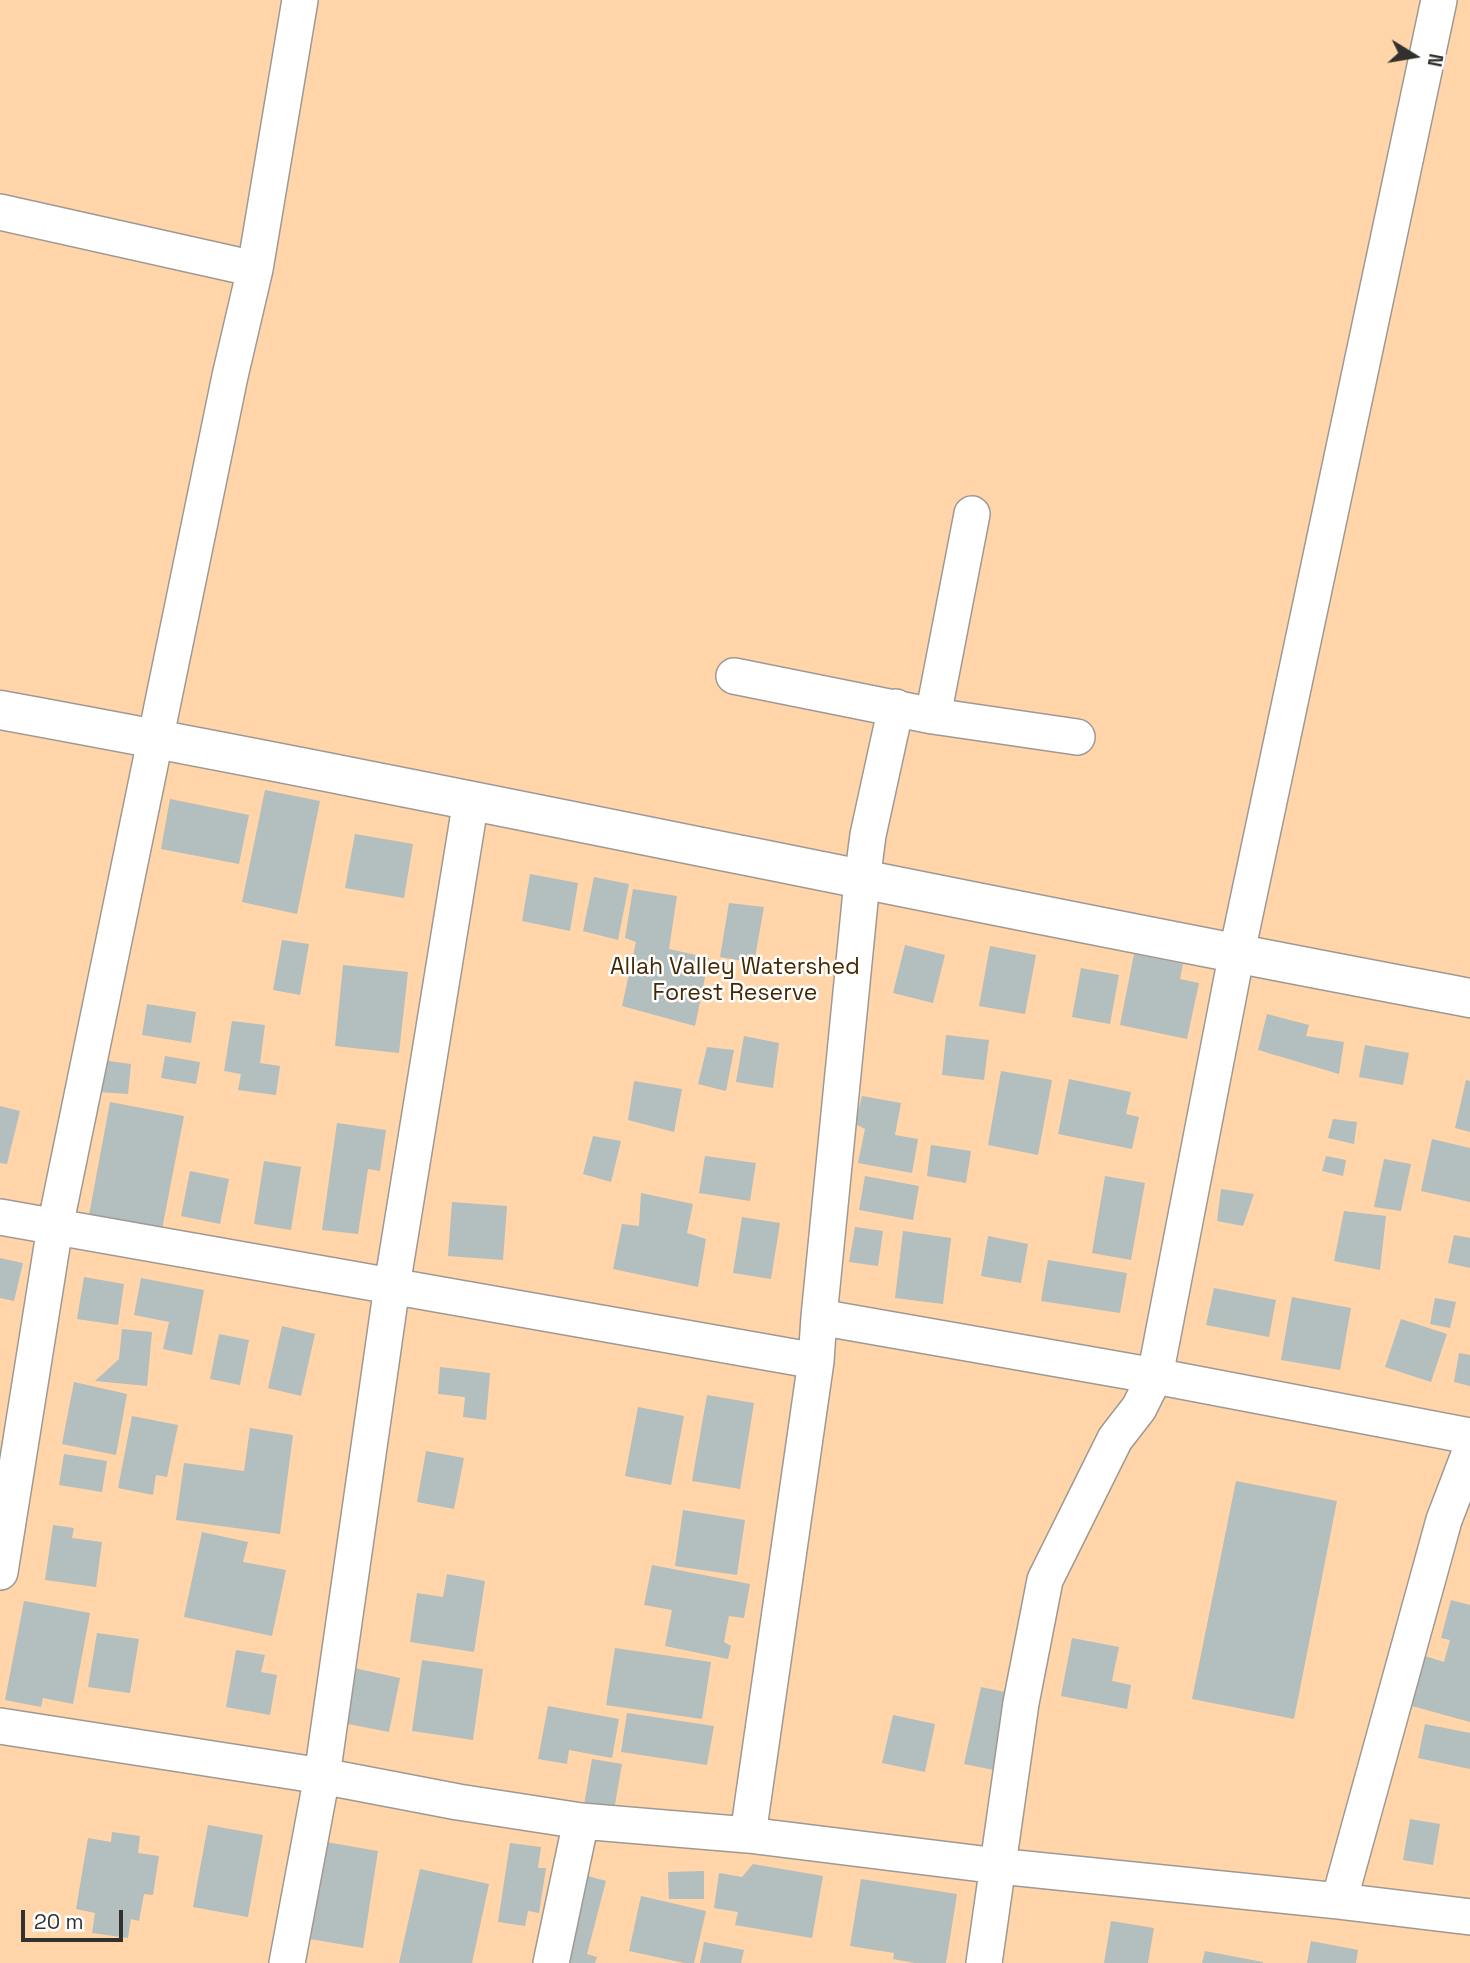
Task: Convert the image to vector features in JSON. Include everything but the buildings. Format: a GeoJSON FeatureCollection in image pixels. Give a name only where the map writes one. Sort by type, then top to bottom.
{"type":"FeatureCollection","features":[{"type":"Feature","properties":{"kind":"main road"},"geometry":{"type":"LineString","coordinates":[[0,710],[471,800],[862,881],[1470,998]]}},
{"type":"Feature","properties":{"kind":"street"},"geometry":{"type":"LineString","coordinates":[[0,1572],[55,1227],[154,738],[255,269],[300,0]]}},
{"type":"Feature","properties":{"kind":"street"},"geometry":{"type":"LineString","coordinates":[[984,1963],[1021,1703],[1045,1580],[1115,1438],[1139,1408],[1155,1376],[1237,953],[1439,0]]}},
{"type":"Feature","properties":{"kind":"street"},"geometry":{"type":"LineString","coordinates":[[0,212],[255,269]]}},
{"type":"Feature","properties":{"kind":"street"},"geometry":{"type":"LineString","coordinates":[[933,716],[972,514]]}},
{"type":"Feature","properties":{"kind":"street"},"geometry":{"type":"LineString","coordinates":[[734,676],[933,716],[1077,737]]}},
{"type":"Feature","properties":{"kind":"street"},"geometry":{"type":"LineString","coordinates":[[748,1835],[816,1361],[868,835],[896,707]]}},
{"type":"Feature","properties":{"kind":"street"},"geometry":{"type":"LineString","coordinates":[[287,1963],[322,1776],[391,1286],[471,800]]}},
{"type":"Feature","properties":{"kind":"street"},"geometry":{"type":"LineString","coordinates":[[0,1217],[816,1361]]}},
{"type":"Feature","properties":{"kind":"street"},"geometry":{"type":"LineString","coordinates":[[819,1317],[1155,1376],[1470,1436]]}},
{"type":"Feature","properties":{"kind":"street"},"geometry":{"type":"LineString","coordinates":[[1339,1901],[1444,1520],[1470,1452]]}},
{"type":"Feature","properties":{"kind":"street"},"geometry":{"type":"LineString","coordinates":[[0,1726],[322,1776],[458,1802],[581,1821],[748,1835],[998,1866],[1470,1917]]}},
{"type":"Feature","properties":{"kind":"street"},"geometry":{"type":"LineString","coordinates":[[551,1963],[581,1821]]}},
{"type":"Feature","properties":{"kind":"green space","name":"Allah Valley Watershed Forest Reserve"},"geometry":{"type":"Polygon","coordinates":[[[0,0],[1470,0],[1470,1963],[0,1963],[0,0]]]}}]}
